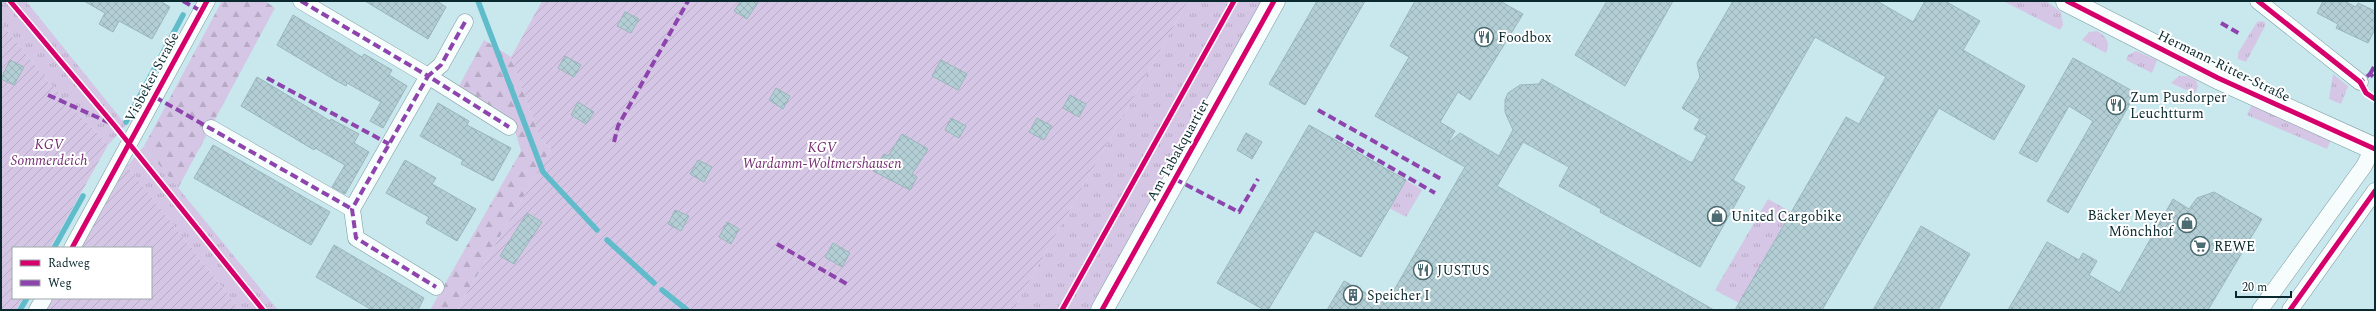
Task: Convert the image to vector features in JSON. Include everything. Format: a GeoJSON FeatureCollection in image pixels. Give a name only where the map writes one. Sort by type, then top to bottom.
{"type":"FeatureCollection","features":[{"type":"Feature","properties":{"kind":"street","name":"Visbeker Straße"},"geometry":{"type":"LineString","coordinates":[[73,247],[207,1]]}},
{"type":"Feature","properties":{"kind":"street"},"geometry":{"type":"LineString","coordinates":[[301,1],[428,76],[509,127]]}},
{"type":"Feature","properties":{"kind":"street","name":"Am Tabakquartier"},"geometry":{"type":"LineString","coordinates":[[1102,310],[1274,1]]}},
{"type":"Feature","properties":{"kind":"street","name":"Hermann-Ritter-Straße"},"geometry":{"type":"LineString","coordinates":[[2067,1],[2218,78],[2374,148]]}},
{"type":"Feature","properties":{"kind":"street"},"geometry":{"type":"LineString","coordinates":[[2261,2],[2360,82]]}},
{"type":"Feature","properties":{"kind":"street"},"geometry":{"type":"LineString","coordinates":[[436,287],[356,238],[352,209],[428,76],[441,65],[465,22]]}},
{"type":"Feature","properties":{"kind":"street"},"geometry":{"type":"LineString","coordinates":[[211,128],[352,209]]}},
{"type":"Feature","properties":{"kind":"street"},"geometry":{"type":"LineString","coordinates":[[2260,310],[2364,166],[2374,148]]}},
{"type":"Feature","properties":{"kind":"street"},"geometry":{"type":"LineString","coordinates":[[2290,310],[2375,191]]}},
{"type":"Feature","properties":{"kind":"street"},"geometry":{"type":"LineString","coordinates":[[37,310],[43,299]]}},
{"type":"Feature","properties":{"kind":"green space"},"geometry":{"type":"Polygon","coordinates":[[[1,1],[26,1],[126,125],[108,145],[51,85],[1,23],[1,1]]]}},
{"type":"Feature","properties":{"kind":"green space"},"geometry":{"type":"Polygon","coordinates":[[[222,1],[265,1],[275,8],[178,188],[144,146],[222,1]]]}},
{"type":"Feature","properties":{"kind":"green space","name":"KGV Wardamm-Woltmershausen"},"geometry":{"type":"Polygon","coordinates":[[[542,1],[1188,1],[1013,310],[457,310],[551,149],[540,138],[511,57],[542,1]]]}},
{"type":"Feature","properties":{"kind":"green space"},"geometry":{"type":"Polygon","coordinates":[[[1188,1],[1262,1],[1089,310],[1013,310],[1188,1]]]}},
{"type":"Feature","properties":{"kind":"green space"},"geometry":{"type":"Polygon","coordinates":[[[2003,1],[2046,1],[2061,12],[2063,25],[2060,30],[2003,1]]]}},
{"type":"Feature","properties":{"kind":"green space"},"geometry":{"type":"Polygon","coordinates":[[[2257,22],[2265,22],[2265,26],[2246,62],[2238,59],[2238,53],[2257,22]]]}},
{"type":"Feature","properties":{"kind":"green space","name":"KGV Sommerdeich"},"geometry":{"type":"Polygon","coordinates":[[[1,23],[51,85],[108,145],[51,247],[12,247],[12,299],[22,299],[16,310],[1,310],[1,23]]]}},
{"type":"Feature","properties":{"kind":"green space"},"geometry":{"type":"Polygon","coordinates":[[[2097,31],[2107,40],[2108,46],[2106,53],[2082,40],[2089,32],[2097,31]]]}},
{"type":"Feature","properties":{"kind":"green space"},"geometry":{"type":"Polygon","coordinates":[[[484,40],[511,57],[540,138],[551,149],[457,310],[430,310],[521,151],[511,118],[459,86],[484,40]]]}},
{"type":"Feature","properties":{"kind":"green space"},"geometry":{"type":"Polygon","coordinates":[[[2136,51],[2157,60],[2152,73],[2126,60],[2128,55],[2136,51]]]}},
{"type":"Feature","properties":{"kind":"green space"},"geometry":{"type":"Polygon","coordinates":[[[2333,74],[2348,86],[2341,104],[2329,99],[2333,74]]]}},
{"type":"Feature","properties":{"kind":"green space"},"geometry":{"type":"Polygon","coordinates":[[[2179,76],[2187,76],[2196,80],[2198,86],[2195,94],[2171,83],[2179,76]]]}},
{"type":"Feature","properties":{"kind":"green space"},"geometry":{"type":"Polygon","coordinates":[[[2252,104],[2331,139],[2327,149],[2247,115],[2252,104]]]}},
{"type":"Feature","properties":{"kind":"green space"},"geometry":{"type":"Polygon","coordinates":[[[144,146],[278,310],[240,310],[127,166],[144,146]]]}},
{"type":"Feature","properties":{"kind":"green space"},"geometry":{"type":"Polygon","coordinates":[[[127,166],[240,310],[46,310],[52,299],[152,299],[152,247],[82,247],[127,166]]]}},
{"type":"Feature","properties":{"kind":"green space"},"geometry":{"type":"Polygon","coordinates":[[[1406,180],[1422,190],[1406,217],[1389,208],[1406,180]]]}},
{"type":"Feature","properties":{"kind":"green space"},"geometry":{"type":"Polygon","coordinates":[[[1768,199],[1791,212],[1739,303],[1715,290],[1768,199]]]}},
{"type":"Feature","properties":{"kind":"building"},"geometry":{"type":"Polygon","coordinates":[[[84,1],[160,1],[170,7],[152,39],[119,21],[113,32],[99,24],[105,13],[84,1]]]}},
{"type":"Feature","properties":{"kind":"building"},"geometry":{"type":"Polygon","coordinates":[[[365,1],[437,1],[446,7],[428,39],[365,1]]]}},
{"type":"Feature","properties":{"kind":"building"},"geometry":{"type":"Polygon","coordinates":[[[741,1],[759,1],[747,19],[734,11],[741,1]]]}},
{"type":"Feature","properties":{"kind":"building"},"geometry":{"type":"Polygon","coordinates":[[[1317,1],[1365,1],[1305,105],[1269,84],[1317,1]]]}},
{"type":"Feature","properties":{"kind":"building"},"geometry":{"type":"Polygon","coordinates":[[[1415,1],[1500,1],[1523,14],[1470,100],[1458,92],[1440,122],[1455,131],[1447,144],[1460,133],[1499,156],[1513,130],[1505,112],[1505,100],[1508,93],[1520,85],[1539,84],[1542,79],[1692,163],[1707,136],[1694,129],[1700,119],[1682,108],[1700,77],[1697,63],[1733,1],[1877,1],[1913,22],[1925,1],[1945,1],[1980,21],[1963,50],[2025,86],[1994,140],[1939,108],[1822,310],[1735,310],[1846,117],[1859,124],[1886,77],[1815,37],[1733,180],[1745,187],[1700,267],[1600,212],[1601,209],[1559,186],[1569,167],[1523,142],[1497,186],[1714,310],[1327,310],[1344,281],[1386,304],[1465,167],[1375,116],[1409,57],[1390,46],[1415,1]]]}},
{"type":"Feature","properties":{"kind":"building"},"geometry":{"type":"Polygon","coordinates":[[[1607,1],[1673,1],[1625,86],[1575,55],[1607,1]]]}},
{"type":"Feature","properties":{"kind":"building"},"geometry":{"type":"Polygon","coordinates":[[[2323,1],[2344,1],[2356,7],[2358,3],[2375,11],[2375,29],[2368,43],[2336,28],[2338,24],[2317,13],[2323,1]]]}},
{"type":"Feature","properties":{"kind":"building"},"geometry":{"type":"Polygon","coordinates":[[[625,12],[639,19],[631,33],[617,26],[625,12]]]}},
{"type":"Feature","properties":{"kind":"building"},"geometry":{"type":"Polygon","coordinates":[[[293,15],[362,57],[364,54],[392,70],[389,75],[407,86],[383,128],[370,121],[381,102],[347,83],[346,86],[335,80],[277,45],[293,15]]]}},
{"type":"Feature","properties":{"kind":"building"},"geometry":{"type":"Polygon","coordinates":[[[565,56],[581,65],[574,77],[558,68],[565,56]]]}},
{"type":"Feature","properties":{"kind":"building"},"geometry":{"type":"Polygon","coordinates":[[[2073,58],[2136,93],[2068,213],[2047,201],[2093,121],[2069,106],[2037,162],[2019,153],[2073,58]]]}},
{"type":"Feature","properties":{"kind":"building"},"geometry":{"type":"Polygon","coordinates":[[[10,60],[24,67],[14,85],[1,79],[10,60]]]}},
{"type":"Feature","properties":{"kind":"building"},"geometry":{"type":"Polygon","coordinates":[[[941,60],[967,74],[958,90],[932,76],[941,60]]]}},
{"type":"Feature","properties":{"kind":"building"},"geometry":{"type":"Polygon","coordinates":[[[257,77],[330,121],[331,119],[359,134],[354,143],[369,152],[345,194],[332,187],[345,165],[315,148],[314,150],[241,106],[257,77]]]}},
{"type":"Feature","properties":{"kind":"building"},"geometry":{"type":"Polygon","coordinates":[[[776,88],[790,96],[783,109],[769,100],[776,88]]]}},
{"type":"Feature","properties":{"kind":"building"},"geometry":{"type":"Polygon","coordinates":[[[1070,95],[1086,104],[1079,117],[1063,108],[1070,95]]]}},
{"type":"Feature","properties":{"kind":"building"},"geometry":{"type":"Polygon","coordinates":[[[578,102],[594,112],[586,124],[571,115],[578,102]]]}},
{"type":"Feature","properties":{"kind":"building"},"geometry":{"type":"Polygon","coordinates":[[[438,103],[469,121],[467,125],[511,148],[493,181],[461,164],[463,160],[420,136],[438,103]]]}},
{"type":"Feature","properties":{"kind":"building"},"geometry":{"type":"Polygon","coordinates":[[[951,118],[966,126],[959,138],[945,130],[951,118]]]}},
{"type":"Feature","properties":{"kind":"building"},"geometry":{"type":"Polygon","coordinates":[[[1037,118],[1052,126],[1044,140],[1029,132],[1037,118]]]}},
{"type":"Feature","properties":{"kind":"building"},"geometry":{"type":"Polygon","coordinates":[[[1309,125],[1406,180],[1361,257],[1315,231],[1268,310],[1264,310],[1217,283],[1309,125]]]}},
{"type":"Feature","properties":{"kind":"building"},"geometry":{"type":"Polygon","coordinates":[[[1246,133],[1262,142],[1252,159],[1237,150],[1246,133]]]}},
{"type":"Feature","properties":{"kind":"building"},"geometry":{"type":"Polygon","coordinates":[[[902,134],[928,149],[912,174],[917,177],[910,190],[873,171],[884,154],[888,156],[902,134]]]}},
{"type":"Feature","properties":{"kind":"building"},"geometry":{"type":"Polygon","coordinates":[[[213,145],[330,212],[311,245],[194,178],[213,145]]]}},
{"type":"Feature","properties":{"kind":"building"},"geometry":{"type":"Polygon","coordinates":[[[405,160],[436,178],[432,184],[476,209],[457,241],[426,223],[429,217],[386,193],[405,160]]]}},
{"type":"Feature","properties":{"kind":"building"},"geometry":{"type":"Polygon","coordinates":[[[698,160],[712,167],[704,182],[690,174],[698,160]]]}},
{"type":"Feature","properties":{"kind":"building"},"geometry":{"type":"Polygon","coordinates":[[[2214,192],[2262,219],[2208,310],[2008,310],[2047,242],[2079,260],[2083,253],[2097,261],[2089,275],[2120,293],[2173,199],[2189,209],[2197,198],[2214,192]]]}},
{"type":"Feature","properties":{"kind":"building"},"geometry":{"type":"Polygon","coordinates":[[[675,210],[689,216],[681,231],[668,224],[675,210]]]}},
{"type":"Feature","properties":{"kind":"building"},"geometry":{"type":"Polygon","coordinates":[[[527,213],[542,222],[514,264],[500,256],[527,213]]]}},
{"type":"Feature","properties":{"kind":"building"},"geometry":{"type":"Polygon","coordinates":[[[727,222],[739,229],[731,244],[719,237],[727,222]]]}},
{"type":"Feature","properties":{"kind":"building"},"geometry":{"type":"Polygon","coordinates":[[[1921,226],[1970,254],[1938,310],[1873,310],[1921,226]]]}},
{"type":"Feature","properties":{"kind":"building"},"geometry":{"type":"Polygon","coordinates":[[[833,243],[850,253],[842,267],[825,257],[833,243]]]}},
{"type":"Feature","properties":{"kind":"building"},"geometry":{"type":"Polygon","coordinates":[[[334,245],[424,298],[418,310],[372,310],[316,277],[334,245]]]}},
{"type":"Feature","properties":{"kind":"waterway"},"geometry":{"type":"LineString","coordinates":[[478,1],[543,172],[597,230]]}},
{"type":"Feature","properties":{"kind":"waterway"},"geometry":{"type":"LineString","coordinates":[[126,122],[183,15]]}},
{"type":"Feature","properties":{"kind":"waterway"},"geometry":{"type":"LineString","coordinates":[[55,247],[83,196]]}},
{"type":"Feature","properties":{"kind":"waterway"},"geometry":{"type":"LineString","coordinates":[[607,240],[654,283]]}},
{"type":"Feature","properties":{"kind":"waterway"},"geometry":{"type":"LineString","coordinates":[[662,290],[687,310]]}},
{"type":"Feature","properties":{"kind":"waterway"},"geometry":{"type":"LineString","coordinates":[[20,310],[26,299]]}},
{"type":"Feature","properties":{"kind":"marked path"},"geometry":{"type":"LineString","coordinates":[[183,1],[201,11]]}},
{"type":"Feature","properties":{"kind":"marked path"},"geometry":{"type":"LineString","coordinates":[[301,1],[428,76],[352,209],[356,238],[436,287]]}},
{"type":"Feature","properties":{"kind":"marked path"},"geometry":{"type":"LineString","coordinates":[[614,142],[618,126],[688,1]]}},
{"type":"Feature","properties":{"kind":"marked path"},"geometry":{"type":"LineString","coordinates":[[465,22],[441,65],[428,76],[509,127]]}},
{"type":"Feature","properties":{"kind":"marked path"},"geometry":{"type":"LineString","coordinates":[[2221,23],[2240,34]]}},
{"type":"Feature","properties":{"kind":"marked path"},"geometry":{"type":"LineString","coordinates":[[2370,74],[2375,65]]}},
{"type":"Feature","properties":{"kind":"marked path"},"geometry":{"type":"LineString","coordinates":[[2361,85],[2360,82],[2370,74],[2375,78]]}},
{"type":"Feature","properties":{"kind":"marked path"},"geometry":{"type":"LineString","coordinates":[[267,78],[389,144]]}},
{"type":"Feature","properties":{"kind":"marked path"},"geometry":{"type":"LineString","coordinates":[[48,95],[110,123]]}},
{"type":"Feature","properties":{"kind":"marked path"},"geometry":{"type":"LineString","coordinates":[[155,97],[352,209]]}},
{"type":"Feature","properties":{"kind":"marked path"},"geometry":{"type":"LineString","coordinates":[[1318,110],[1443,180]]}},
{"type":"Feature","properties":{"kind":"marked path"},"geometry":{"type":"LineString","coordinates":[[1336,136],[1435,193]]}},
{"type":"Feature","properties":{"kind":"marked path"},"geometry":{"type":"LineString","coordinates":[[1175,179],[1239,212],[1258,179]]}},
{"type":"Feature","properties":{"kind":"marked path"},"geometry":{"type":"LineString","coordinates":[[777,244],[847,284]]}},
{"type":"Feature","properties":{"kind":"cycle path"},"geometry":{"type":"LineString","coordinates":[[10,1],[115,126],[263,310]]}},
{"type":"Feature","properties":{"kind":"cycle path"},"geometry":{"type":"LineString","coordinates":[[73,247],[207,1]]}},
{"type":"Feature","properties":{"kind":"cycle path"},"geometry":{"type":"LineString","coordinates":[[1062,310],[1234,1]]}},
{"type":"Feature","properties":{"kind":"cycle path"},"geometry":{"type":"LineString","coordinates":[[1102,310],[1274,1]]}},
{"type":"Feature","properties":{"kind":"cycle path"},"geometry":{"type":"LineString","coordinates":[[2067,1],[2218,78],[2375,149]]}},
{"type":"Feature","properties":{"kind":"cycle path"},"geometry":{"type":"LineString","coordinates":[[2258,1],[2360,82],[2366,93],[2375,99]]}},
{"type":"Feature","properties":{"kind":"cycle path"},"geometry":{"type":"LineString","coordinates":[[2290,310],[2375,191]]}},
{"type":"Feature","properties":{"kind":"place","name":"Foodbox"},"geometry":{"type":"Point","coordinates":[1484,37]}},
{"type":"Feature","properties":{"kind":"place","name":"Zum Pusdorper Leuchtturm"},"geometry":{"type":"Point","coordinates":[2116,105]}},
{"type":"Feature","properties":{"kind":"place","name":"United Cargobike"},"geometry":{"type":"Point","coordinates":[1717,216]}},
{"type":"Feature","properties":{"kind":"place","name":"Bäcker Meyer Mönchhof"},"geometry":{"type":"Point","coordinates":[2187,223]}},
{"type":"Feature","properties":{"kind":"place","name":"REWE"},"geometry":{"type":"Point","coordinates":[2200,246]}},
{"type":"Feature","properties":{"kind":"place","name":"JUSTUS"},"geometry":{"type":"Point","coordinates":[1423,270]}},
{"type":"Feature","properties":{"kind":"place","name":"Speicher I"},"geometry":{"type":"Point","coordinates":[1353,295]}}]}
